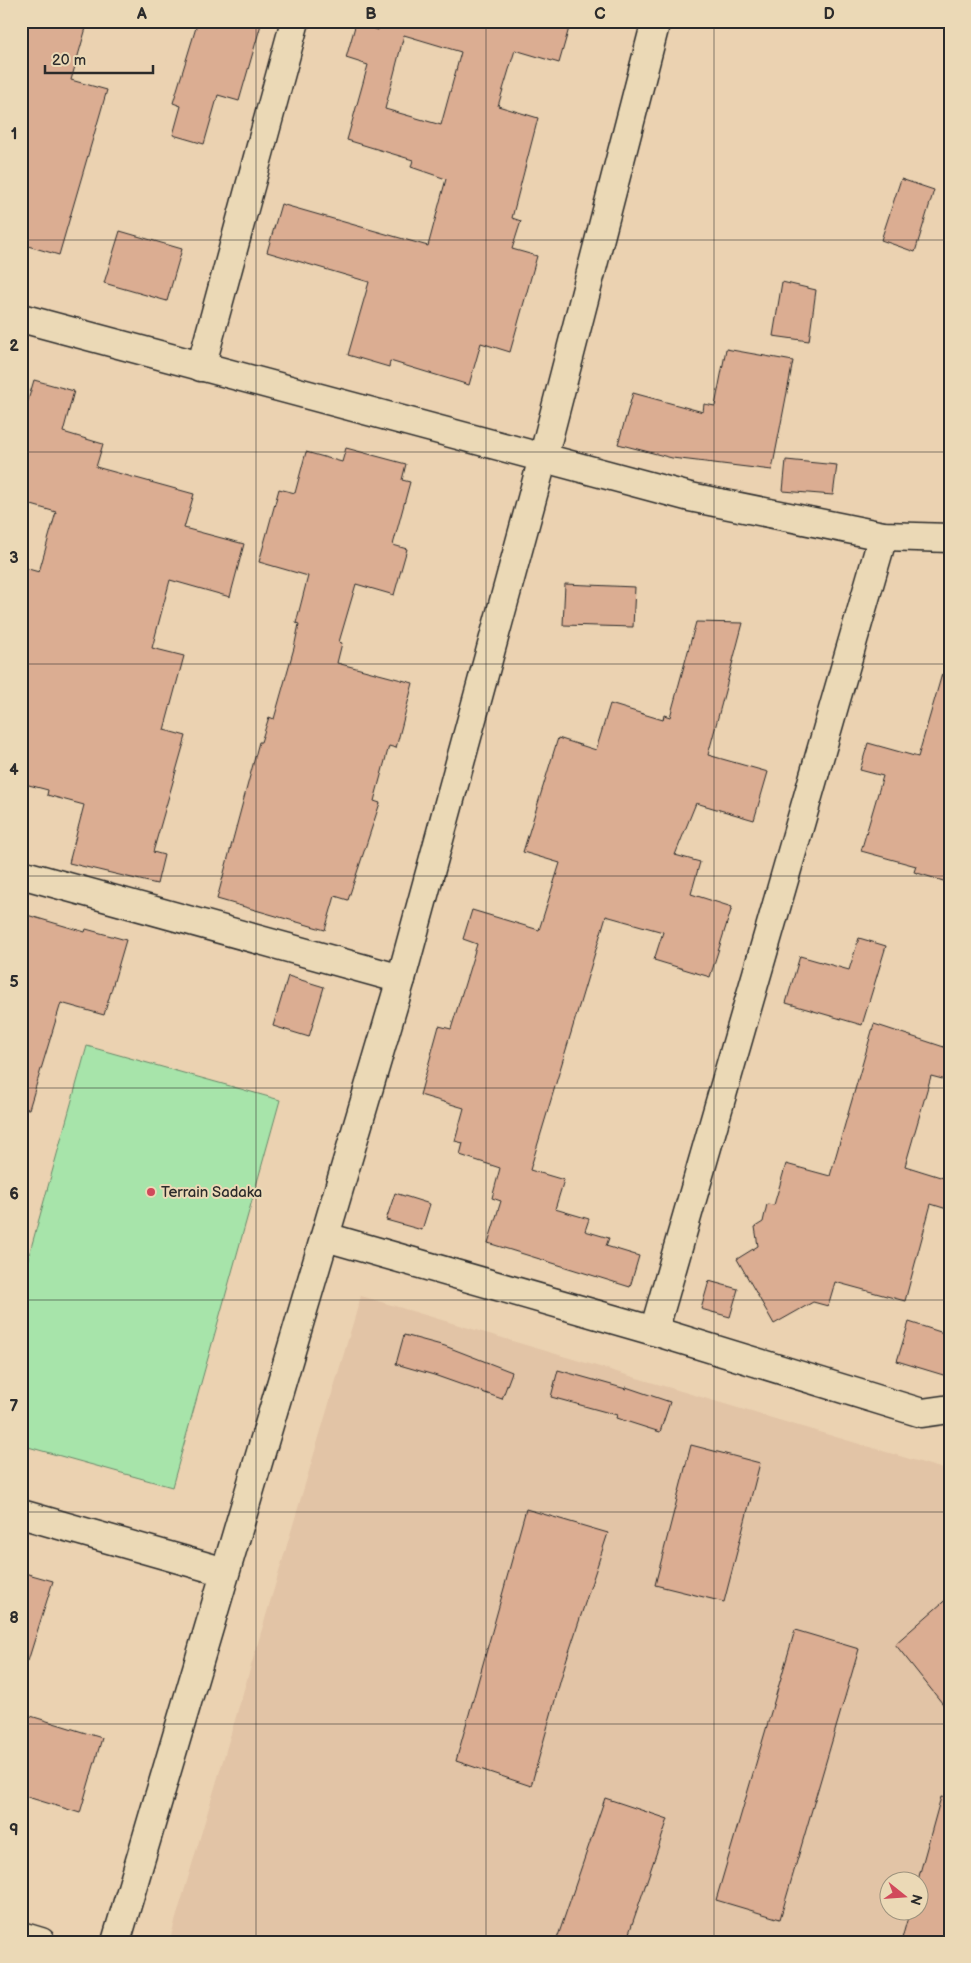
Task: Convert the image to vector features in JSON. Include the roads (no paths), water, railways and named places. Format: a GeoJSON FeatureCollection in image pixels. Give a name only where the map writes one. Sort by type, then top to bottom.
{"type":"FeatureCollection","features":[{"type":"Feature","properties":{"kind":"street"},"geometry":{"type":"LineString","coordinates":[[201,367],[296,21]]}},
{"type":"Feature","properties":{"kind":"street"},"geometry":{"type":"LineString","coordinates":[[116,1942],[326,1238],[401,979],[543,458],[656,21]]}},
{"type":"Feature","properties":{"kind":"street"},"geometry":{"type":"LineString","coordinates":[[21,318],[690,497],[883,536],[950,538]]}},
{"type":"Feature","properties":{"kind":"street"},"geometry":{"type":"LineString","coordinates":[[654,1331],[883,536]]}},
{"type":"Feature","properties":{"kind":"street"},"geometry":{"type":"LineString","coordinates":[[21,874],[401,979]]}},
{"type":"Feature","properties":{"kind":"street"},"geometry":{"type":"LineString","coordinates":[[326,1238],[654,1331],[922,1413],[950,1409]]}},
{"type":"Feature","properties":{"kind":"street"},"geometry":{"type":"LineString","coordinates":[[21,1514],[225,1572]]}},
{"type":"Feature","properties":{"kind":"street"},"geometry":{"type":"LineString","coordinates":[[21,1936],[41,1942]]}},
{"type":"Feature","properties":{"kind":"place","name":"Terrain Sadaka"},"geometry":{"type":"Point","coordinates":[151,1192]}}]}
